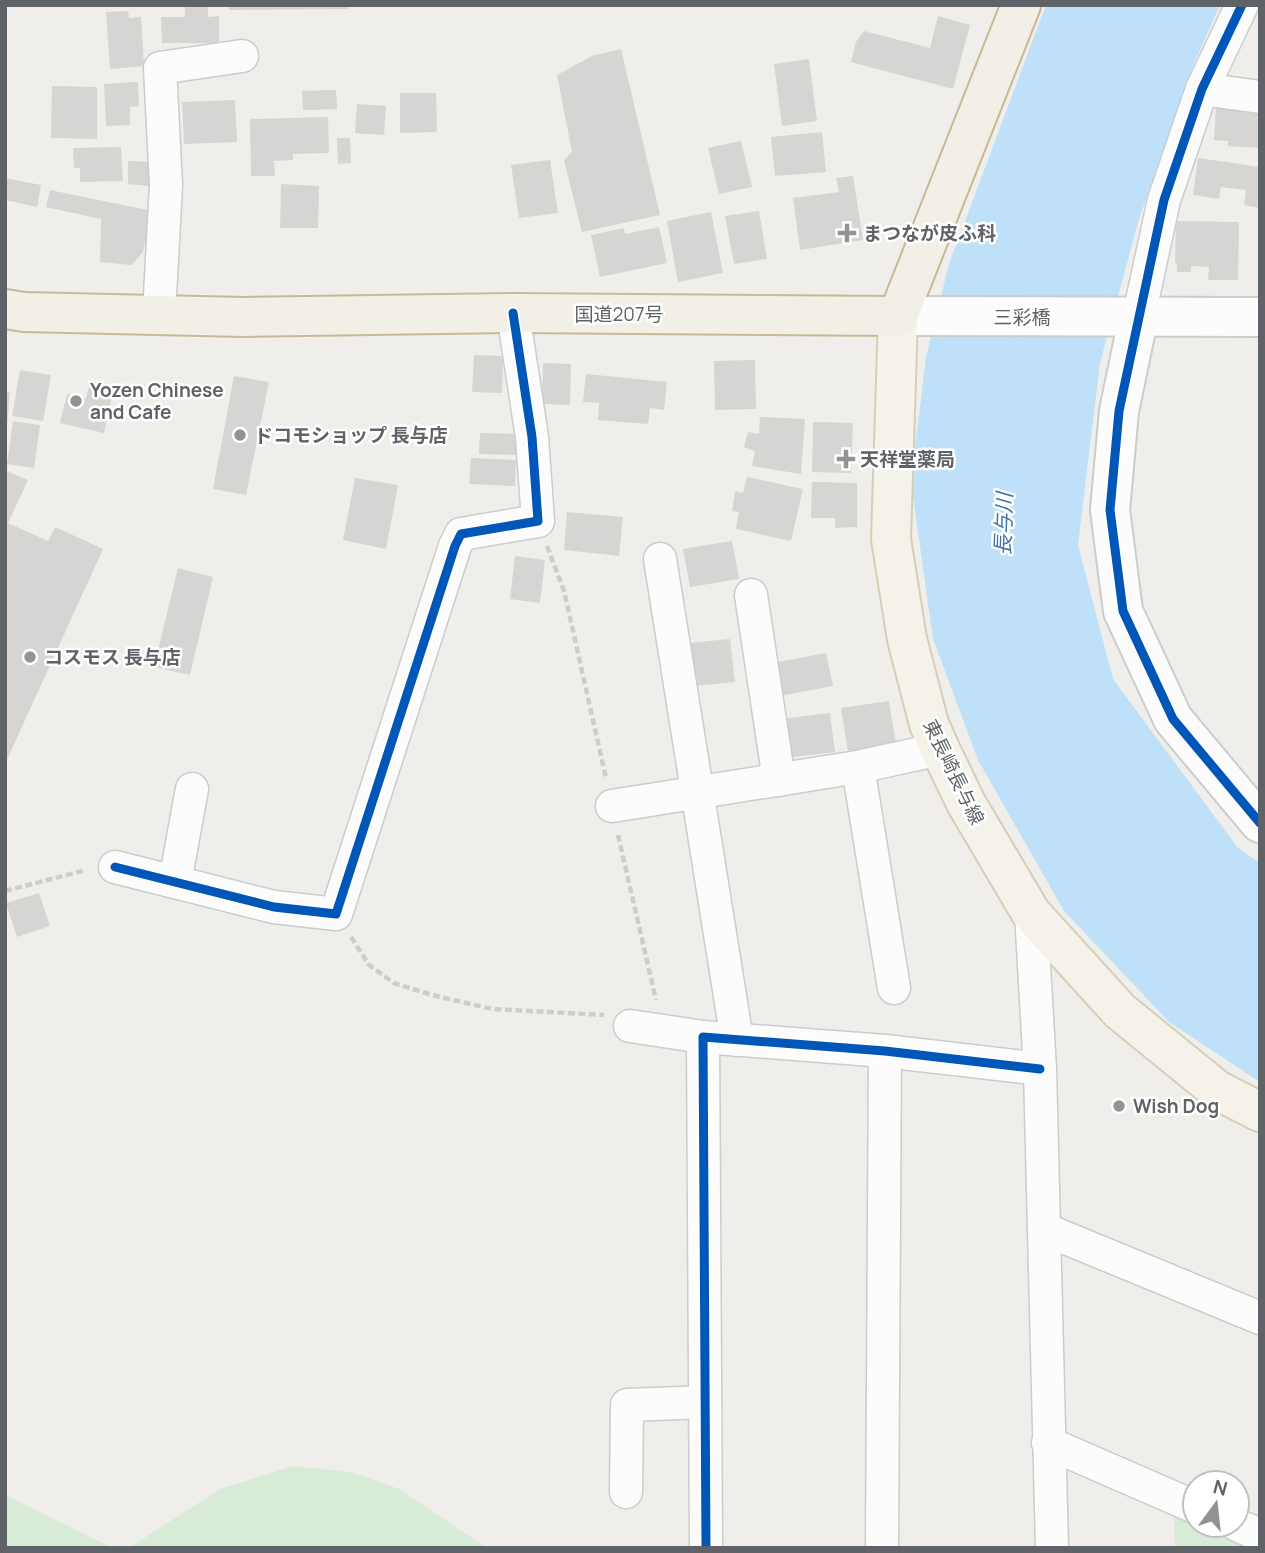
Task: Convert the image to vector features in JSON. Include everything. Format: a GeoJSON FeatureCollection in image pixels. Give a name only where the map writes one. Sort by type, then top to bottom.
{"type":"FeatureCollection","features":[{"type":"Feature","properties":{"kind":"highway"},"geometry":{"type":"LineString","coordinates":[[910,316],[1021,5]]}},
{"type":"Feature","properties":{"kind":"highway","name":"国道207号"},"geometry":{"type":"LineString","coordinates":[[5,309],[24,312],[244,317],[513,313],[910,316]]}},
{"type":"Feature","properties":{"kind":"main road","name":"東長崎長与線"},"geometry":{"type":"LineString","coordinates":[[910,316],[891,540],[907,639],[929,724],[966,803],[1031,912],[1120,1011],[1217,1090],[1260,1112]]}},
{"type":"Feature","properties":{"kind":"street"},"geometry":{"type":"LineString","coordinates":[[1242,5],[1202,89],[1164,200],[1131,317],[1110,510],[1123,611],[1173,719],[1260,823]]}},
{"type":"Feature","properties":{"kind":"street"},"geometry":{"type":"LineString","coordinates":[[159,314],[166,185],[160,68],[242,56]]}},
{"type":"Feature","properties":{"kind":"street"},"geometry":{"type":"LineString","coordinates":[[1202,89],[1260,97]]}},
{"type":"Feature","properties":{"kind":"street"},"geometry":{"type":"LineString","coordinates":[[115,867],[274,907],[336,914],[461,534],[538,521],[532,437],[513,313]]}},
{"type":"Feature","properties":{"kind":"street","name":"三彩橋"},"geometry":{"type":"LineString","coordinates":[[910,316],[1260,317]]}},
{"type":"Feature","properties":{"kind":"street"},"geometry":{"type":"LineString","coordinates":[[660,559],[737,1040]]}},
{"type":"Feature","properties":{"kind":"street"},"geometry":{"type":"LineString","coordinates":[[751,595],[779,780]]}},
{"type":"Feature","properties":{"kind":"street"},"geometry":{"type":"LineString","coordinates":[[612,806],[858,767],[940,749]]}},
{"type":"Feature","properties":{"kind":"street"},"geometry":{"type":"LineString","coordinates":[[858,767],[894,988]]}},
{"type":"Feature","properties":{"kind":"street"},"geometry":{"type":"LineString","coordinates":[[174,882],[192,789]]}},
{"type":"Feature","properties":{"kind":"street"},"geometry":{"type":"LineString","coordinates":[[1031,912],[1040,1069],[1052,1548]]}},
{"type":"Feature","properties":{"kind":"street"},"geometry":{"type":"LineString","coordinates":[[630,1026],[703,1037],[885,1051],[1040,1069]]}},
{"type":"Feature","properties":{"kind":"street"},"geometry":{"type":"LineString","coordinates":[[703,1037],[706,1548]]}},
{"type":"Feature","properties":{"kind":"street"},"geometry":{"type":"LineString","coordinates":[[882,1548],[885,1051]]}},
{"type":"Feature","properties":{"kind":"street"},"geometry":{"type":"LineString","coordinates":[[1044,1229],[1260,1318]]}},
{"type":"Feature","properties":{"kind":"street"},"geometry":{"type":"LineString","coordinates":[[626,1492],[627,1405],[705,1402]]}},
{"type":"Feature","properties":{"kind":"street"},"geometry":{"type":"LineString","coordinates":[[1048,1443],[1181,1501]]}},
{"type":"Feature","properties":{"kind":"path"},"geometry":{"type":"LineString","coordinates":[[5,891],[100,867],[115,867]]}},
{"type":"Feature","properties":{"kind":"path"},"geometry":{"type":"LineString","coordinates":[[336,914],[369,965],[394,983],[492,1009],[614,1016],[630,1026]]}},
{"type":"Feature","properties":{"kind":"green space"},"geometry":{"type":"Polygon","coordinates":[[[293,1466],[351,1472],[399,1489],[487,1548],[129,1548],[220,1489],[293,1466]]]}},
{"type":"Feature","properties":{"kind":"green space"},"geometry":{"type":"Polygon","coordinates":[[[5,1495],[113,1548],[5,1548],[5,1495]]]}},
{"type":"Feature","properties":{"kind":"green space"},"geometry":{"type":"Polygon","coordinates":[[[1181,1511],[1181,1539],[1241,1539],[1260,1548],[1175,1548],[1174,1518],[1181,1511]]]}},
{"type":"Feature","properties":{"kind":"water","name":"長与川"},"geometry":{"type":"Polygon","coordinates":[[[1046,5],[1220,5],[1192,68],[1139,219],[1100,363],[1078,545],[1113,679],[1238,848],[1260,863],[1260,1082],[1169,1022],[1064,911],[978,760],[933,639],[911,482],[926,357],[949,264],[1046,5]]]}},
{"type":"Feature","properties":{"kind":"building"},"geometry":{"type":"Polygon","coordinates":[[[185,5],[208,5],[208,17],[219,16],[219,43],[162,43],[161,17],[185,17],[185,5]]]}},
{"type":"Feature","properties":{"kind":"building"},"geometry":{"type":"Polygon","coordinates":[[[229,5],[349,5],[349,9],[229,10],[229,5]]]}},
{"type":"Feature","properties":{"kind":"building"},"geometry":{"type":"Polygon","coordinates":[[[128,11],[129,18],[141,17],[144,66],[110,69],[106,12],[128,11]]]}},
{"type":"Feature","properties":{"kind":"building"},"geometry":{"type":"Polygon","coordinates":[[[938,16],[970,25],[953,89],[851,62],[856,42],[864,31],[930,48],[938,16]]]}},
{"type":"Feature","properties":{"kind":"building"},"geometry":{"type":"Polygon","coordinates":[[[621,49],[660,215],[582,232],[564,160],[572,152],[557,75],[592,56],[621,49]]]}},
{"type":"Feature","properties":{"kind":"building"},"geometry":{"type":"Polygon","coordinates":[[[809,59],[817,121],[782,126],[774,64],[809,59]]]}},
{"type":"Feature","properties":{"kind":"building"},"geometry":{"type":"Polygon","coordinates":[[[138,82],[139,106],[130,107],[130,125],[106,126],[104,84],[138,82]]]}},
{"type":"Feature","properties":{"kind":"building"},"geometry":{"type":"Polygon","coordinates":[[[52,86],[97,87],[97,139],[51,138],[52,86]]]}},
{"type":"Feature","properties":{"kind":"building"},"geometry":{"type":"Polygon","coordinates":[[[336,90],[337,109],[303,110],[302,91],[336,90]]]}},
{"type":"Feature","properties":{"kind":"building"},"geometry":{"type":"Polygon","coordinates":[[[400,93],[436,93],[437,132],[400,133],[400,93]]]}},
{"type":"Feature","properties":{"kind":"building"},"geometry":{"type":"Polygon","coordinates":[[[235,100],[237,142],[184,144],[182,102],[235,100]]]}},
{"type":"Feature","properties":{"kind":"building"},"geometry":{"type":"Polygon","coordinates":[[[357,104],[386,106],[384,135],[355,133],[357,104]]]}},
{"type":"Feature","properties":{"kind":"building"},"geometry":{"type":"Polygon","coordinates":[[[1216,107],[1260,109],[1260,148],[1228,146],[1228,141],[1214,140],[1216,107]]]}},
{"type":"Feature","properties":{"kind":"building"},"geometry":{"type":"Polygon","coordinates":[[[328,117],[329,153],[293,154],[293,160],[274,161],[275,176],[251,176],[250,119],[328,117]]]}},
{"type":"Feature","properties":{"kind":"building"},"geometry":{"type":"Polygon","coordinates":[[[822,132],[826,172],[775,176],[771,137],[822,132]]]}},
{"type":"Feature","properties":{"kind":"building"},"geometry":{"type":"Polygon","coordinates":[[[337,138],[350,138],[351,163],[338,164],[337,138]]]}},
{"type":"Feature","properties":{"kind":"building"},"geometry":{"type":"Polygon","coordinates":[[[741,141],[752,187],[719,194],[708,148],[741,141]]]}},
{"type":"Feature","properties":{"kind":"building"},"geometry":{"type":"Polygon","coordinates":[[[121,147],[123,181],[80,182],[80,168],[74,168],[73,148],[121,147]]]}},
{"type":"Feature","properties":{"kind":"building"},"geometry":{"type":"Polygon","coordinates":[[[1198,158],[1260,167],[1260,208],[1244,205],[1246,190],[1221,187],[1219,199],[1193,195],[1198,158]]]}},
{"type":"Feature","properties":{"kind":"building"},"geometry":{"type":"Polygon","coordinates":[[[550,160],[558,213],[519,218],[511,165],[550,160]]]}},
{"type":"Feature","properties":{"kind":"building"},"geometry":{"type":"Polygon","coordinates":[[[128,161],[151,162],[149,186],[128,184],[128,161]]]}},
{"type":"Feature","properties":{"kind":"building"},"geometry":{"type":"Polygon","coordinates":[[[853,176],[863,240],[800,250],[793,198],[839,192],[836,178],[853,176]]]}},
{"type":"Feature","properties":{"kind":"building"},"geometry":{"type":"Polygon","coordinates":[[[5,178],[41,185],[37,207],[5,200],[5,178]]]}},
{"type":"Feature","properties":{"kind":"building"},"geometry":{"type":"Polygon","coordinates":[[[281,184],[319,186],[318,228],[280,228],[281,184]]]}},
{"type":"Feature","properties":{"kind":"building"},"geometry":{"type":"Polygon","coordinates":[[[50,190],[152,211],[143,252],[132,265],[100,262],[101,219],[46,207],[50,190]]]}},
{"type":"Feature","properties":{"kind":"building"},"geometry":{"type":"Polygon","coordinates":[[[759,211],[767,259],[734,264],[725,216],[759,211]]]}},
{"type":"Feature","properties":{"kind":"building"},"geometry":{"type":"Polygon","coordinates":[[[711,212],[723,273],[678,282],[667,221],[711,212]]]}},
{"type":"Feature","properties":{"kind":"building"},"geometry":{"type":"Polygon","coordinates":[[[1176,221],[1239,222],[1238,280],[1208,280],[1209,267],[1191,266],[1191,272],[1177,272],[1176,221]]]}},
{"type":"Feature","properties":{"kind":"building"},"geometry":{"type":"Polygon","coordinates":[[[659,227],[667,263],[600,277],[591,235],[624,228],[625,234],[659,227]]]}},
{"type":"Feature","properties":{"kind":"building"},"geometry":{"type":"Polygon","coordinates":[[[474,355],[503,356],[502,393],[472,392],[474,355]]]}},
{"type":"Feature","properties":{"kind":"building"},"geometry":{"type":"Polygon","coordinates":[[[755,360],[756,409],[715,410],[714,361],[755,360]]]}},
{"type":"Feature","properties":{"kind":"building"},"geometry":{"type":"Polygon","coordinates":[[[543,363],[571,364],[570,405],[542,404],[543,363]]]}},
{"type":"Feature","properties":{"kind":"building"},"geometry":{"type":"Polygon","coordinates":[[[20,370],[51,375],[43,421],[12,416],[20,370]]]}},
{"type":"Feature","properties":{"kind":"building"},"geometry":{"type":"Polygon","coordinates":[[[586,374],[667,382],[664,410],[650,408],[648,424],[598,420],[599,403],[583,402],[586,374]]]}},
{"type":"Feature","properties":{"kind":"building","name":"ドコモショップ 長与店"},"geometry":{"type":"Polygon","coordinates":[[[234,376],[269,382],[246,495],[213,489],[234,376]]]}},
{"type":"Feature","properties":{"kind":"building"},"geometry":{"type":"Polygon","coordinates":[[[90,381],[114,386],[104,433],[60,423],[67,394],[86,399],[90,381]]]}},
{"type":"Feature","properties":{"kind":"building"},"geometry":{"type":"Polygon","coordinates":[[[5,392],[10,392],[7,426],[5,426],[5,392]]]}},
{"type":"Feature","properties":{"kind":"building"},"geometry":{"type":"Polygon","coordinates":[[[760,417],[805,419],[801,474],[752,466],[755,451],[744,447],[748,432],[759,434],[760,417]]]}},
{"type":"Feature","properties":{"kind":"building"},"geometry":{"type":"Polygon","coordinates":[[[13,421],[40,425],[34,468],[7,464],[13,421]]]}},
{"type":"Feature","properties":{"kind":"building"},"geometry":{"type":"Polygon","coordinates":[[[813,422],[853,423],[851,473],[812,472],[813,422]]]}},
{"type":"Feature","properties":{"kind":"building"},"geometry":{"type":"Polygon","coordinates":[[[480,433],[520,434],[520,455],[479,454],[480,433]]]}},
{"type":"Feature","properties":{"kind":"building"},"geometry":{"type":"Polygon","coordinates":[[[471,458],[516,460],[515,486],[469,484],[471,458]]]}},
{"type":"Feature","properties":{"kind":"building","name":"コスモス 長与店"},"geometry":{"type":"Polygon","coordinates":[[[5,470],[28,480],[8,523],[48,541],[55,527],[103,549],[5,764],[5,470]]]}},
{"type":"Feature","properties":{"kind":"building"},"geometry":{"type":"Polygon","coordinates":[[[747,477],[803,489],[791,541],[736,529],[739,512],[732,511],[735,491],[743,493],[747,477]]]}},
{"type":"Feature","properties":{"kind":"building"},"geometry":{"type":"Polygon","coordinates":[[[355,478],[398,485],[386,549],[343,540],[355,478]]]}},
{"type":"Feature","properties":{"kind":"building"},"geometry":{"type":"Polygon","coordinates":[[[812,482],[857,483],[857,527],[835,528],[835,518],[811,518],[812,482]]]}},
{"type":"Feature","properties":{"kind":"building"},"geometry":{"type":"Polygon","coordinates":[[[567,512],[623,517],[619,556],[564,550],[567,512]]]}},
{"type":"Feature","properties":{"kind":"building"},"geometry":{"type":"Polygon","coordinates":[[[732,541],[739,579],[690,587],[683,549],[732,541]]]}},
{"type":"Feature","properties":{"kind":"building"},"geometry":{"type":"Polygon","coordinates":[[[515,556],[545,560],[540,603],[510,599],[515,556]]]}},
{"type":"Feature","properties":{"kind":"building"},"geometry":{"type":"Polygon","coordinates":[[[178,568],[213,577],[190,675],[154,667],[178,568]]]}},
{"type":"Feature","properties":{"kind":"building"},"geometry":{"type":"Polygon","coordinates":[[[730,639],[735,682],[693,686],[688,643],[730,639]]]}},
{"type":"Feature","properties":{"kind":"building"},"geometry":{"type":"Polygon","coordinates":[[[826,653],[833,686],[779,696],[773,663],[826,653]]]}},
{"type":"Feature","properties":{"kind":"building"},"geometry":{"type":"Polygon","coordinates":[[[889,701],[896,744],[848,751],[841,708],[889,701]]]}},
{"type":"Feature","properties":{"kind":"building"},"geometry":{"type":"Polygon","coordinates":[[[830,713],[835,752],[785,758],[781,719],[830,713]]]}},
{"type":"Feature","properties":{"kind":"building"},"geometry":{"type":"Polygon","coordinates":[[[39,893],[50,926],[17,937],[6,903],[39,893]]]}},
{"type":"Feature","properties":{"kind":"cycle path"},"geometry":{"type":"LineString","coordinates":[[1242,5],[1202,89],[1164,200],[1119,411],[1110,510],[1123,611],[1173,719],[1260,823]]}},
{"type":"Feature","properties":{"kind":"cycle path"},"geometry":{"type":"LineString","coordinates":[[115,867],[274,907],[336,914],[461,534],[538,521],[532,437],[513,313]]}},
{"type":"Feature","properties":{"kind":"cycle path"},"geometry":{"type":"LineString","coordinates":[[706,1548],[703,1037],[885,1051],[1040,1069]]}},
{"type":"Feature","properties":{"kind":"place","name":"まつなが皮ふ科"},"geometry":{"type":"Point","coordinates":[847,233]}},
{"type":"Feature","properties":{"kind":"place","name":"Yozen Chinese and Cafe"},"geometry":{"type":"Point","coordinates":[76,401]}},
{"type":"Feature","properties":{"kind":"place","name":"ドコモショップ 長与店"},"geometry":{"type":"Point","coordinates":[240,435]}},
{"type":"Feature","properties":{"kind":"place","name":"天祥堂薬局"},"geometry":{"type":"Point","coordinates":[846,459]}},
{"type":"Feature","properties":{"kind":"place","name":"コスモス 長与店"},"geometry":{"type":"Point","coordinates":[30,657]}},
{"type":"Feature","properties":{"kind":"place","name":"Wish Dog"},"geometry":{"type":"Point","coordinates":[1119,1106]}}]}
